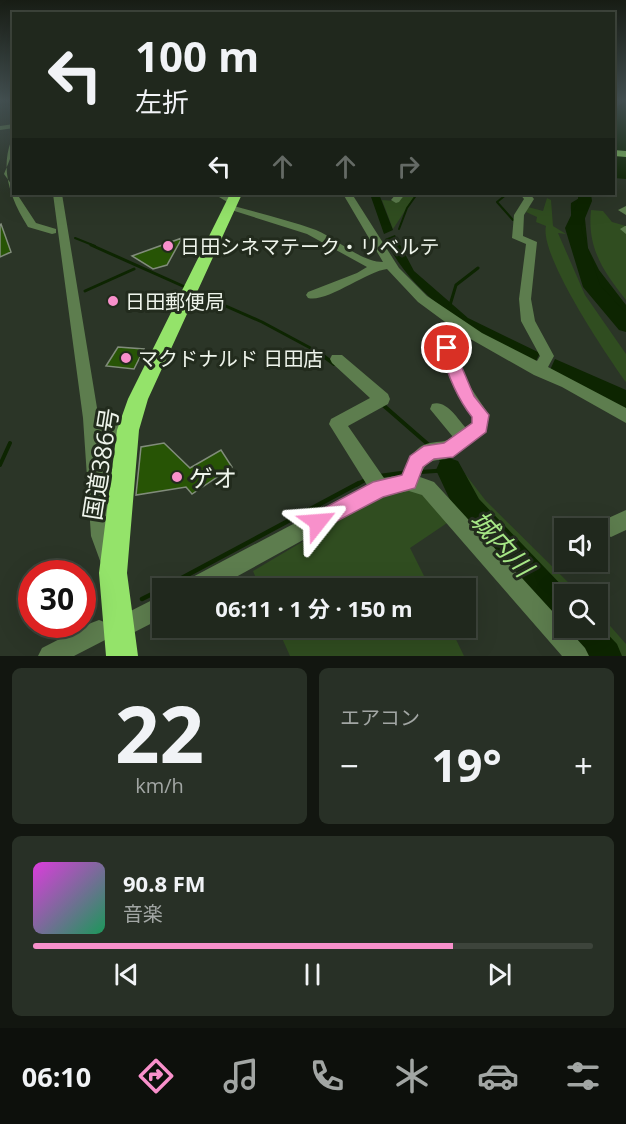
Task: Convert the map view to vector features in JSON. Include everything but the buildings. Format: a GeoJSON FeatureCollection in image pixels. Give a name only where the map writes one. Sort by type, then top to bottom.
{"type":"FeatureCollection","features":[{"type":"Feature","properties":{"kind":"highway","name":"国道386号"},"geometry":{"type":"LineString","coordinates":[[122,656],[109,630],[128,430],[138,399],[233,201]]}},
{"type":"Feature","properties":{"kind":"street"},"geometry":{"type":"LineString","coordinates":[[12,145],[8,150],[6,165],[0,174],[12,193]]}},
{"type":"Feature","properties":{"kind":"street"},"geometry":{"type":"LineString","coordinates":[[13,195],[32,225],[52,231]]}},
{"type":"Feature","properties":{"kind":"street"},"geometry":{"type":"LineString","coordinates":[[57,195],[91,418],[101,536],[113,573]]}},
{"type":"Feature","properties":{"kind":"street"},"geometry":{"type":"LineString","coordinates":[[349,195],[390,265],[425,303],[464,331],[539,371],[602,400],[626,416]]}},
{"type":"Feature","properties":{"kind":"street"},"geometry":{"type":"LineString","coordinates":[[526,195],[529,199],[519,215],[517,238],[532,242],[525,299],[528,321],[547,356],[539,371]]}},
{"type":"Feature","properties":{"kind":"street"},"geometry":{"type":"LineString","coordinates":[[233,201],[335,244],[375,267]]}},
{"type":"Feature","properties":{"kind":"street"},"geometry":{"type":"LineString","coordinates":[[312,295],[361,276],[375,267],[390,265]]}},
{"type":"Feature","properties":{"kind":"street"},"geometry":{"type":"LineString","coordinates":[[409,482],[416,462],[430,451],[446,451],[480,427],[481,415],[469,401],[455,372],[447,348],[464,331]]}},
{"type":"Feature","properties":{"kind":"street"},"geometry":{"type":"LineString","coordinates":[[337,359],[379,402],[337,424],[375,480]]}},
{"type":"Feature","properties":{"kind":"street"},"geometry":{"type":"LineString","coordinates":[[438,409],[465,438]]}},
{"type":"Feature","properties":{"kind":"street"},"geometry":{"type":"LineString","coordinates":[[91,418],[114,430],[128,430]]}},
{"type":"Feature","properties":{"kind":"street"},"geometry":{"type":"LineString","coordinates":[[212,578],[375,480],[409,482],[428,488],[577,656]]}},
{"type":"Feature","properties":{"kind":"street"},"geometry":{"type":"LineString","coordinates":[[50,656],[152,611]]}},
{"type":"Feature","properties":{"kind":"shaded area"},"geometry":{"type":"Polygon","coordinates":[[[615,132],[626,132],[626,179],[615,178],[615,132]]]}},
{"type":"Feature","properties":{"kind":"shaded area"},"geometry":{"type":"Polygon","coordinates":[[[370,195],[379,195],[393,230],[384,234],[370,195]]]}},
{"type":"Feature","properties":{"kind":"shaded area"},"geometry":{"type":"Polygon","coordinates":[[[400,195],[415,195],[393,229],[382,200],[396,201],[400,195]]]}},
{"type":"Feature","properties":{"kind":"shaded area"},"geometry":{"type":"Polygon","coordinates":[[[581,197],[587,204],[579,207],[585,219],[588,248],[599,270],[626,305],[626,326],[589,268],[575,234],[571,203],[581,197]]]}},
{"type":"Feature","properties":{"kind":"shaded area"},"geometry":{"type":"Polygon","coordinates":[[[547,198],[551,200],[553,226],[566,234],[558,233],[585,295],[626,354],[626,382],[590,329],[563,281],[547,240],[546,226],[536,222],[537,217],[526,212],[528,207],[543,211],[547,198]]]}},
{"type":"Feature","properties":{"kind":"shaded area"},"geometry":{"type":"Polygon","coordinates":[[[591,210],[603,211],[612,222],[626,226],[626,300],[610,279],[594,248],[590,224],[591,210]]]}},
{"type":"Feature","properties":{"kind":"shaded area"},"geometry":{"type":"Polygon","coordinates":[[[395,235],[414,271],[468,318],[540,353],[535,363],[470,327],[431,298],[413,281],[385,239],[395,235]]]}},
{"type":"Feature","properties":{"kind":"shaded area"},"geometry":{"type":"Polygon","coordinates":[[[555,359],[626,390],[626,409],[550,370],[555,359]]]}},
{"type":"Feature","properties":{"kind":"shaded area"},"geometry":{"type":"Polygon","coordinates":[[[462,470],[486,501],[554,568],[554,572],[558,572],[570,584],[554,584],[554,589],[474,502],[459,472],[462,470]]]}},
{"type":"Feature","properties":{"kind":"shaded area"},"geometry":{"type":"Polygon","coordinates":[[[413,490],[421,494],[450,521],[410,548],[425,578],[256,578],[253,571],[376,498],[413,490]]]}},
{"type":"Feature","properties":{"kind":"shaded area"},"geometry":{"type":"Polygon","coordinates":[[[608,624],[626,644],[626,656],[614,656],[598,638],[608,638],[608,624]]]}},
{"type":"Feature","properties":{"kind":"shaded area"},"geometry":{"type":"Polygon","coordinates":[[[282,638],[455,638],[464,656],[290,656],[282,638]]]}},
{"type":"Feature","properties":{"kind":"waterway"},"geometry":{"type":"LineString","coordinates":[[399,229],[407,208],[416,195]]}},
{"type":"Feature","properties":{"kind":"waterway"},"geometry":{"type":"LineString","coordinates":[[506,195],[497,202],[513,220]]}},
{"type":"Feature","properties":{"kind":"waterway"},"geometry":{"type":"LineString","coordinates":[[584,195],[585,201],[573,228],[592,287],[626,325]]}},
{"type":"Feature","properties":{"kind":"waterway"},"geometry":{"type":"LineString","coordinates":[[75,238],[95,246]]}},
{"type":"Feature","properties":{"kind":"waterway"},"geometry":{"type":"LineString","coordinates":[[91,245],[185,287]]}},
{"type":"Feature","properties":{"kind":"waterway"},"geometry":{"type":"LineString","coordinates":[[450,305],[456,285],[478,268]]}},
{"type":"Feature","properties":{"kind":"waterway"},"geometry":{"type":"LineString","coordinates":[[85,291],[134,269]]}},
{"type":"Feature","properties":{"kind":"waterway"},"geometry":{"type":"LineString","coordinates":[[194,292],[262,322],[316,351]]}},
{"type":"Feature","properties":{"kind":"waterway"},"geometry":{"type":"LineString","coordinates":[[314,349],[334,364]]}},
{"type":"Feature","properties":{"kind":"waterway"},"geometry":{"type":"LineString","coordinates":[[383,405],[430,446]]}},
{"type":"Feature","properties":{"kind":"waterway"},"geometry":{"type":"LineString","coordinates":[[0,465],[10,443]]}},
{"type":"Feature","properties":{"kind":"waterway"},"geometry":{"type":"LineString","coordinates":[[421,472],[449,470],[440,458]]}},
{"type":"Feature","properties":{"kind":"waterway","name":"城内川"},"geometry":{"type":"LineString","coordinates":[[449,470],[469,509],[554,600]]}},
{"type":"Feature","properties":{"kind":"waterway"},"geometry":{"type":"LineString","coordinates":[[379,476],[408,472]]}},
{"type":"Feature","properties":{"kind":"waterway"},"geometry":{"type":"LineString","coordinates":[[356,485],[367,479]]}},
{"type":"Feature","properties":{"kind":"waterway"},"geometry":{"type":"LineString","coordinates":[[182,578],[359,483]]}},
{"type":"Feature","properties":{"kind":"waterway"},"geometry":{"type":"LineString","coordinates":[[142,599],[152,594]]}},
{"type":"Feature","properties":{"kind":"waterway","name":"城内川"},"geometry":{"type":"LineString","coordinates":[[589,638],[605,656]]}},
{"type":"Feature","properties":{"kind":"place","name":"日田シネマテーク・リベルテ"},"geometry":{"type":"Point","coordinates":[168,246]}},
{"type":"Feature","properties":{"kind":"place","name":"日田郵便局"},"geometry":{"type":"Point","coordinates":[113,301]}},
{"type":"Feature","properties":{"kind":"place","name":"マクドナルド 日田店"},"geometry":{"type":"Point","coordinates":[126,358]}},
{"type":"Feature","properties":{"kind":"place","name":"ゲオ"},"geometry":{"type":"Point","coordinates":[177,477]}},
{"type":"Feature","properties":{"kind":"route"},"geometry":{"type":"LineString","coordinates":[[318,522],[380,488],[409,482],[416,462],[430,451],[446,451],[480,427],[481,415],[469,401],[455,372],[447,348]]}}]}
